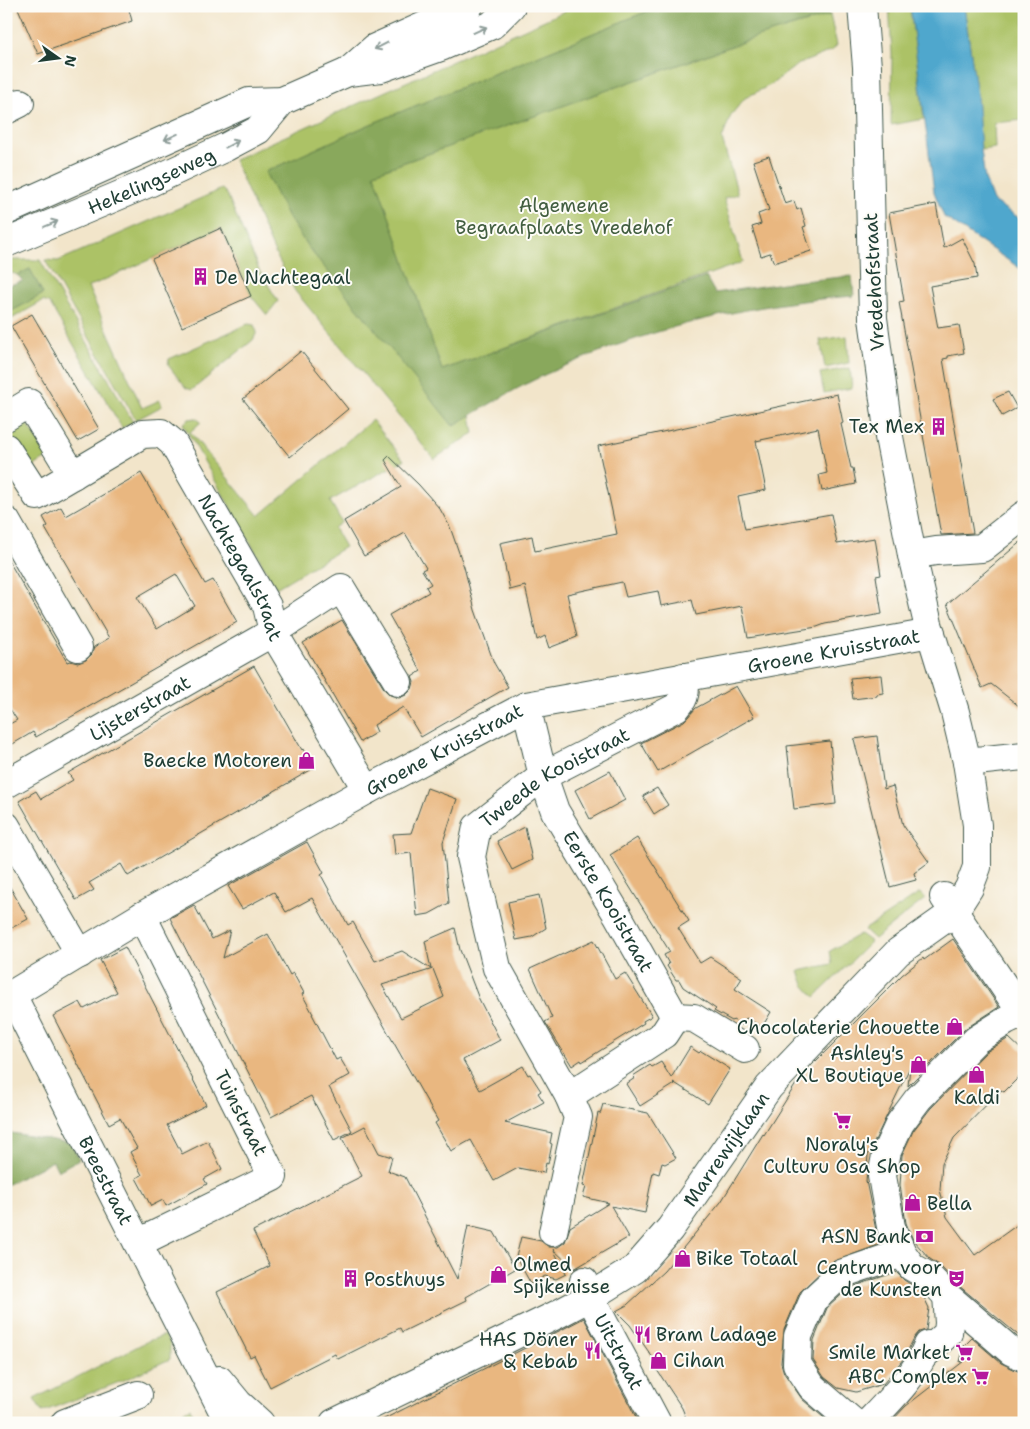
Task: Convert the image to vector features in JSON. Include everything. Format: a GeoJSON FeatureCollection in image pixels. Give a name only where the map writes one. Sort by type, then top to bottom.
{"type":"FeatureCollection","features":[{"type":"Feature","properties":{"kind":"street","name":"Hekelingseweg"},"geometry":{"type":"LineString","coordinates":[[6,211],[249,102],[282,101],[348,72],[381,68],[443,46],[492,25],[511,6]]}},
{"type":"Feature","properties":{"kind":"street","name":"Vredehofstraat"},"geometry":{"type":"LineString","coordinates":[[862,6],[867,67],[873,318],[890,437],[912,555],[931,633]]}},
{"type":"Feature","properties":{"kind":"street","name":"Hekelingseweg"},"geometry":{"type":"LineString","coordinates":[[348,72],[414,17],[452,10]]}},
{"type":"Feature","properties":{"kind":"street"},"geometry":{"type":"LineString","coordinates":[[443,46],[452,10]]}},
{"type":"Feature","properties":{"kind":"street"},"geometry":{"type":"LineString","coordinates":[[414,17],[443,46]]}},
{"type":"Feature","properties":{"kind":"street","name":"Hekelingseweg"},"geometry":{"type":"LineString","coordinates":[[6,244],[151,182],[226,147],[258,130],[282,101]]}},
{"type":"Feature","properties":{"kind":"street"},"geometry":{"type":"LineString","coordinates":[[6,417],[29,403],[73,475]]}},
{"type":"Feature","properties":{"kind":"street","name":"Nachtegaalstraat"},"geometry":{"type":"LineString","coordinates":[[6,514],[142,434],[161,433],[173,443],[267,606],[273,632],[367,790]]}},
{"type":"Feature","properties":{"kind":"street"},"geometry":{"type":"LineString","coordinates":[[6,448],[37,496]]}},
{"type":"Feature","properties":{"kind":"street"},"geometry":{"type":"LineString","coordinates":[[6,522],[78,647]]}},
{"type":"Feature","properties":{"kind":"street"},"geometry":{"type":"LineString","coordinates":[[912,555],[936,551],[982,548],[1016,529]]}},
{"type":"Feature","properties":{"kind":"street","name":"Lijsterstraat"},"geometry":{"type":"LineString","coordinates":[[6,784],[273,632],[340,588],[398,682]]}},
{"type":"Feature","properties":{"kind":"street","name":"Groene Kruisstraat"},"geometry":{"type":"LineString","coordinates":[[9,997],[142,916],[367,790],[526,706],[931,633]]}},
{"type":"Feature","properties":{"kind":"street","name":"Marrewijklaan"},"geometry":{"type":"LineString","coordinates":[[334,1423],[547,1320],[586,1288],[635,1269],[670,1230],[769,1087],[898,952],[948,904],[969,888],[977,867],[977,825],[967,762],[955,712],[931,633]]}},
{"type":"Feature","properties":{"kind":"street","name":"Tweede Kooistraat"},"geometry":{"type":"LineString","coordinates":[[553,1232],[578,1117],[569,1096],[497,968],[471,857],[477,827],[542,776],[677,707],[683,701],[686,692],[683,677]]}},
{"type":"Feature","properties":{"kind":"street","name":"Eerste Kooistraat"},"geometry":{"type":"LineString","coordinates":[[526,706],[542,776],[555,811],[617,914],[674,1017]]}},
{"type":"Feature","properties":{"kind":"street"},"geometry":{"type":"LineString","coordinates":[[967,762],[1024,756]]}},
{"type":"Feature","properties":{"kind":"street"},"geometry":{"type":"LineString","coordinates":[[8,834],[80,954]]}},
{"type":"Feature","properties":{"kind":"street"},"geometry":{"type":"LineString","coordinates":[[868,1423],[898,1391],[926,1350],[948,1333],[949,1323],[928,1276],[912,1267],[902,1253],[891,1227],[882,1176],[887,1151],[900,1123],[918,1099],[976,1040],[1006,1021],[1022,1015],[948,904]]}},
{"type":"Feature","properties":{"kind":"street","name":"Tuinstraat"},"geometry":{"type":"LineString","coordinates":[[138,1243],[273,1177],[142,916]]}},
{"type":"Feature","properties":{"kind":"street","name":"Breestraat"},"geometry":{"type":"LineString","coordinates":[[9,997],[138,1243],[229,1423]]}},
{"type":"Feature","properties":{"kind":"street"},"geometry":{"type":"LineString","coordinates":[[569,1096],[664,1034],[674,1017],[694,1018],[745,1050]]}},
{"type":"Feature","properties":{"kind":"street"},"geometry":{"type":"LineString","coordinates":[[848,1417],[812,1387],[797,1364],[798,1336],[814,1299],[841,1274],[902,1253]]}},
{"type":"Feature","properties":{"kind":"street","name":"Uitstraat"},"geometry":{"type":"LineString","coordinates":[[586,1288],[658,1423]]}},
{"type":"Feature","properties":{"kind":"street"},"geometry":{"type":"LineString","coordinates":[[939,1298],[1011,1351],[1024,1357]]}},
{"type":"Feature","properties":{"kind":"street","name":"Breestraat"},"geometry":{"type":"LineString","coordinates":[[200,1365],[220,1381],[238,1403],[260,1423]]}},
{"type":"Feature","properties":{"kind":"street"},"geometry":{"type":"LineString","coordinates":[[65,1423],[138,1395]]}},
{"type":"Feature","properties":{"kind":"green space"},"geometry":{"type":"Polygon","coordinates":[[[576,6],[660,6],[366,126],[265,172],[287,215],[308,247],[453,425],[471,415],[474,433],[434,459],[295,291],[274,251],[234,160],[576,6]]]}},
{"type":"Feature","properties":{"kind":"green space"},"geometry":{"type":"Polygon","coordinates":[[[660,6],[828,6],[830,15],[757,37],[374,173],[442,370],[706,277],[715,293],[783,283],[852,276],[854,296],[816,299],[741,311],[704,319],[631,340],[546,374],[505,395],[453,426],[308,247],[287,215],[265,172],[366,126],[660,6]]]}},
{"type":"Feature","properties":{"kind":"green space"},"geometry":{"type":"Polygon","coordinates":[[[889,6],[910,6],[924,119],[891,125],[892,54],[889,6]]]}},
{"type":"Feature","properties":{"kind":"green space"},"geometry":{"type":"Polygon","coordinates":[[[964,6],[1024,6],[1024,120],[994,123],[995,148],[981,150],[977,95],[964,6]]]}},
{"type":"Feature","properties":{"kind":"green space","name":"Algemene Begraafplaats Vredehof"},"geometry":{"type":"Polygon","coordinates":[[[830,15],[837,45],[833,50],[797,65],[772,84],[745,98],[731,115],[722,139],[738,194],[724,198],[743,262],[442,370],[374,173],[757,37],[830,15]]]}},
{"type":"Feature","properties":{"kind":"green space"},"geometry":{"type":"Polygon","coordinates":[[[222,189],[227,194],[259,270],[278,301],[267,315],[251,296],[221,228],[88,287],[142,408],[160,400],[162,406],[136,420],[45,260],[58,261],[222,189]]]}},
{"type":"Feature","properties":{"kind":"green space"},"geometry":{"type":"Polygon","coordinates":[[[11,260],[40,260],[133,422],[122,428],[50,304],[43,301],[6,322],[6,314],[43,294],[30,269],[17,275],[13,273],[6,276],[6,262],[11,260]]]}},
{"type":"Feature","properties":{"kind":"green space"},"geometry":{"type":"Polygon","coordinates":[[[30,269],[43,294],[6,314],[6,286],[23,281],[17,275],[30,269]]]}},
{"type":"Feature","properties":{"kind":"green space"},"geometry":{"type":"Polygon","coordinates":[[[248,324],[254,325],[257,332],[253,340],[192,390],[186,388],[168,365],[169,359],[248,324]]]}},
{"type":"Feature","properties":{"kind":"green space"},"geometry":{"type":"Polygon","coordinates":[[[847,336],[849,363],[825,368],[820,340],[847,336]]]}},
{"type":"Feature","properties":{"kind":"green space"},"geometry":{"type":"Polygon","coordinates":[[[850,368],[852,388],[824,393],[820,373],[850,368]]]}},
{"type":"Feature","properties":{"kind":"green space"},"geometry":{"type":"Polygon","coordinates":[[[22,417],[50,456],[29,469],[7,430],[22,417]]]}},
{"type":"Feature","properties":{"kind":"green space"},"geometry":{"type":"Polygon","coordinates":[[[196,418],[201,422],[190,432],[259,516],[372,420],[404,460],[330,501],[342,522],[334,528],[345,547],[276,588],[183,424],[189,419],[196,418]]]}},
{"type":"Feature","properties":{"kind":"green space"},"geometry":{"type":"Polygon","coordinates":[[[920,893],[925,899],[874,939],[864,930],[920,893]]]}},
{"type":"Feature","properties":{"kind":"green space"},"geometry":{"type":"Polygon","coordinates":[[[860,934],[871,942],[815,997],[804,985],[799,971],[832,964],[830,951],[860,934]]]}},
{"type":"Feature","properties":{"kind":"green space"},"geometry":{"type":"Polygon","coordinates":[[[6,1132],[71,1143],[79,1159],[58,1171],[53,1161],[6,1185],[6,1132]]]}},
{"type":"Feature","properties":{"kind":"green space"},"geometry":{"type":"Polygon","coordinates":[[[165,1335],[170,1343],[170,1359],[122,1381],[42,1412],[34,1399],[148,1341],[165,1335]]]}},
{"type":"Feature","properties":{"kind":"green space"},"geometry":{"type":"Polygon","coordinates":[[[190,1408],[198,1423],[161,1423],[190,1408]]]}},
{"type":"Feature","properties":{"kind":"water"},"geometry":{"type":"Polygon","coordinates":[[[910,6],[964,6],[977,95],[985,179],[993,201],[1024,221],[1024,271],[944,217],[934,192],[910,6]]]}},
{"type":"Feature","properties":{"kind":"building"},"geometry":{"type":"Polygon","coordinates":[[[17,6],[128,6],[132,21],[38,54],[17,6]]]}},
{"type":"Feature","properties":{"kind":"building"},"geometry":{"type":"Polygon","coordinates":[[[769,156],[785,204],[794,201],[797,210],[801,208],[806,226],[803,227],[811,251],[774,263],[770,253],[761,256],[752,227],[761,224],[758,214],[769,210],[753,161],[769,156]]]}},
{"type":"Feature","properties":{"kind":"building"},"geometry":{"type":"Polygon","coordinates":[[[936,204],[944,248],[962,238],[975,264],[977,278],[930,286],[938,328],[959,325],[964,353],[948,356],[948,358],[943,359],[973,533],[941,535],[899,302],[904,301],[889,213],[936,204]]]}},
{"type":"Feature","properties":{"kind":"building","name":"De Nachtegaal"},"geometry":{"type":"Polygon","coordinates":[[[221,228],[251,296],[182,327],[152,259],[221,228]]]}},
{"type":"Feature","properties":{"kind":"building"},"geometry":{"type":"Polygon","coordinates":[[[32,314],[99,429],[78,441],[11,326],[32,314]]]}},
{"type":"Feature","properties":{"kind":"building"},"geometry":{"type":"Polygon","coordinates":[[[301,351],[348,409],[290,457],[243,399],[301,351]]]}},
{"type":"Feature","properties":{"kind":"building"},"geometry":{"type":"Polygon","coordinates":[[[1008,392],[1017,408],[1002,416],[993,399],[1008,392]]]}},
{"type":"Feature","properties":{"kind":"building"},"geometry":{"type":"Polygon","coordinates":[[[837,394],[843,423],[841,424],[856,484],[822,491],[819,475],[827,473],[818,428],[756,441],[766,490],[738,496],[745,529],[831,514],[837,544],[875,538],[881,575],[876,576],[882,614],[748,638],[742,606],[696,615],[692,600],[661,606],[658,591],[626,597],[622,582],[567,594],[577,637],[549,648],[545,636],[537,640],[525,586],[510,590],[500,543],[532,536],[535,551],[617,534],[598,446],[837,394]]]}},
{"type":"Feature","properties":{"kind":"building"},"geometry":{"type":"Polygon","coordinates":[[[389,456],[419,485],[440,509],[450,527],[464,567],[475,610],[494,663],[508,687],[421,737],[403,707],[374,725],[377,732],[360,742],[303,643],[342,620],[385,690],[390,695],[399,698],[406,695],[412,689],[414,682],[412,677],[421,671],[389,615],[429,592],[426,587],[431,584],[422,570],[426,568],[405,533],[364,556],[344,521],[401,487],[385,460],[389,456]]]}},
{"type":"Feature","properties":{"kind":"building"},"geometry":{"type":"Polygon","coordinates":[[[141,473],[205,584],[213,580],[237,622],[36,737],[33,732],[6,748],[6,726],[17,720],[6,703],[6,556],[67,662],[78,663],[86,660],[92,654],[94,647],[109,638],[45,528],[48,526],[43,517],[61,507],[66,516],[141,473]],[[176,574],[137,597],[157,629],[195,606],[176,574]]]}},
{"type":"Feature","properties":{"kind":"building"},"geometry":{"type":"Polygon","coordinates":[[[1024,539],[1024,710],[991,684],[982,688],[947,604],[1024,539]]]}},
{"type":"Feature","properties":{"kind":"building"},"geometry":{"type":"Polygon","coordinates":[[[254,666],[314,768],[128,876],[121,864],[89,883],[94,890],[76,900],[19,801],[36,791],[41,799],[73,780],[68,773],[254,666]]]}},
{"type":"Feature","properties":{"kind":"building"},"geometry":{"type":"Polygon","coordinates":[[[881,675],[883,693],[877,694],[877,696],[853,699],[850,678],[881,675]]]}},
{"type":"Feature","properties":{"kind":"building"},"geometry":{"type":"Polygon","coordinates":[[[736,686],[754,717],[658,772],[641,743],[684,721],[696,708],[736,686]]]}},
{"type":"Feature","properties":{"kind":"building"},"geometry":{"type":"Polygon","coordinates":[[[877,736],[884,789],[893,786],[903,825],[929,862],[914,873],[916,880],[890,887],[854,739],[877,736]]]}},
{"type":"Feature","properties":{"kind":"building"},"geometry":{"type":"Polygon","coordinates":[[[830,741],[836,804],[794,809],[787,746],[830,741]]]}},
{"type":"Feature","properties":{"kind":"building"},"geometry":{"type":"Polygon","coordinates":[[[610,771],[625,800],[590,819],[575,790],[610,771]]]}},
{"type":"Feature","properties":{"kind":"building"},"geometry":{"type":"Polygon","coordinates":[[[427,788],[457,799],[443,842],[449,903],[429,914],[417,916],[411,853],[395,855],[393,834],[411,833],[427,788]]]}},
{"type":"Feature","properties":{"kind":"building"},"geometry":{"type":"Polygon","coordinates":[[[657,788],[668,805],[654,814],[643,796],[657,788]]]}},
{"type":"Feature","properties":{"kind":"building"},"geometry":{"type":"Polygon","coordinates":[[[525,827],[532,860],[512,870],[497,841],[525,827]]]}},
{"type":"Feature","properties":{"kind":"building"},"geometry":{"type":"Polygon","coordinates":[[[637,838],[689,921],[678,928],[700,963],[710,957],[742,978],[735,989],[771,1012],[762,1027],[746,1018],[742,1025],[732,1021],[714,1011],[716,1009],[683,987],[679,980],[676,980],[667,966],[669,964],[664,955],[670,952],[610,855],[637,838]]]}},
{"type":"Feature","properties":{"kind":"building"},"geometry":{"type":"Polygon","coordinates":[[[307,842],[324,873],[321,875],[348,925],[353,922],[375,961],[402,951],[431,969],[425,941],[455,928],[460,950],[479,999],[500,1040],[463,1060],[480,1090],[523,1066],[528,1075],[530,1074],[541,1091],[538,1093],[544,1102],[505,1123],[552,1133],[548,1164],[546,1163],[544,1173],[518,1168],[494,1181],[471,1140],[451,1151],[435,1123],[438,1121],[312,898],[286,912],[274,892],[242,909],[228,886],[307,842]],[[433,969],[382,985],[401,1018],[444,997],[433,969]]]}},
{"type":"Feature","properties":{"kind":"building"},"geometry":{"type":"Polygon","coordinates":[[[6,880],[28,919],[6,931],[6,880]]]}},
{"type":"Feature","properties":{"kind":"building"},"geometry":{"type":"Polygon","coordinates":[[[539,895],[546,928],[532,937],[516,940],[508,902],[539,895]]]}},
{"type":"Feature","properties":{"kind":"building"},"geometry":{"type":"Polygon","coordinates":[[[194,905],[212,939],[230,930],[223,958],[268,934],[290,975],[293,973],[304,993],[302,994],[336,1060],[340,1058],[350,1075],[329,1087],[352,1131],[334,1140],[311,1096],[271,1117],[170,918],[194,905]]]}},
{"type":"Feature","properties":{"kind":"building"},"geometry":{"type":"Polygon","coordinates":[[[953,939],[999,1007],[965,1029],[908,1086],[910,1067],[868,1155],[866,1181],[876,1230],[881,1244],[830,1263],[800,1292],[784,1330],[781,1363],[784,1373],[802,1399],[830,1423],[688,1423],[682,1408],[657,1370],[660,1368],[630,1325],[616,1311],[627,1305],[664,1271],[721,1202],[763,1134],[796,1084],[810,1067],[902,975],[923,958],[924,960],[953,939]]]}},
{"type":"Feature","properties":{"kind":"building"},"geometry":{"type":"Polygon","coordinates":[[[594,940],[615,979],[625,973],[652,1016],[582,1062],[581,1060],[572,1066],[545,1022],[552,1018],[530,969],[594,940]]]}},
{"type":"Feature","properties":{"kind":"building"},"geometry":{"type":"Polygon","coordinates":[[[125,947],[206,1105],[167,1125],[182,1154],[208,1141],[222,1169],[204,1179],[207,1184],[166,1206],[163,1200],[151,1206],[136,1178],[142,1175],[130,1152],[137,1148],[120,1118],[109,1124],[53,1016],[80,1002],[84,1009],[117,992],[100,960],[125,947]]]}},
{"type":"Feature","properties":{"kind":"building"},"geometry":{"type":"Polygon","coordinates":[[[1009,1038],[1024,1052],[1024,1072],[1004,1092],[1001,1090],[954,1138],[942,1163],[940,1190],[947,1217],[975,1255],[1024,1220],[1024,1340],[958,1285],[913,1240],[906,1223],[900,1185],[902,1155],[913,1131],[930,1109],[986,1052],[1009,1038]]]}},
{"type":"Feature","properties":{"kind":"building"},"geometry":{"type":"Polygon","coordinates":[[[690,1047],[699,1053],[701,1051],[730,1069],[708,1104],[673,1082],[675,1084],[640,1106],[626,1084],[635,1078],[633,1076],[650,1065],[652,1067],[661,1062],[671,1078],[690,1047]]]}},
{"type":"Feature","properties":{"kind":"building"},"geometry":{"type":"Polygon","coordinates":[[[603,1104],[648,1113],[676,1158],[665,1164],[662,1163],[659,1174],[653,1172],[645,1213],[611,1206],[629,1237],[574,1269],[553,1249],[566,1274],[556,1279],[545,1276],[531,1284],[516,1257],[521,1237],[541,1241],[549,1247],[558,1247],[565,1242],[570,1227],[609,1203],[583,1197],[586,1187],[583,1186],[598,1113],[600,1114],[603,1104]]]}},
{"type":"Feature","properties":{"kind":"building","name":"Posthuys"},"geometry":{"type":"Polygon","coordinates":[[[365,1126],[379,1153],[392,1157],[388,1171],[405,1177],[457,1279],[468,1226],[494,1232],[515,1269],[466,1297],[467,1300],[402,1332],[400,1328],[338,1359],[335,1354],[270,1387],[254,1355],[250,1357],[217,1292],[270,1266],[253,1231],[362,1176],[342,1138],[365,1126]]]}},
{"type":"Feature","properties":{"kind":"building"},"geometry":{"type":"Polygon","coordinates":[[[896,1272],[904,1280],[921,1291],[929,1308],[926,1330],[919,1332],[914,1338],[904,1358],[883,1384],[856,1392],[838,1388],[824,1377],[813,1360],[814,1340],[827,1308],[849,1288],[896,1272]]]}},
{"type":"Feature","properties":{"kind":"building"},"geometry":{"type":"Polygon","coordinates":[[[584,1318],[639,1423],[376,1423],[563,1329],[584,1318]]]}},
{"type":"Feature","properties":{"kind":"building","name":"ABC Complex"},"geometry":{"type":"Polygon","coordinates":[[[972,1338],[1001,1363],[1024,1374],[1024,1423],[890,1423],[906,1406],[964,1361],[960,1362],[964,1346],[972,1338]]]}},
{"type":"Feature","properties":{"kind":"place","name":"De Nachtegaal"},"geometry":{"type":"Point","coordinates":[201,277]}},
{"type":"Feature","properties":{"kind":"place","name":"Tex Mex"},"geometry":{"type":"Point","coordinates":[938,426]}},
{"type":"Feature","properties":{"kind":"place","name":"Baecke Motoren"},"geometry":{"type":"Point","coordinates":[306,760]}},
{"type":"Feature","properties":{"kind":"place","name":"Chocolaterie Chouette"},"geometry":{"type":"Point","coordinates":[954,1027]}},
{"type":"Feature","properties":{"kind":"place","name":"Ashley's XL Boutique"},"geometry":{"type":"Point","coordinates":[918,1064]}},
{"type":"Feature","properties":{"kind":"place","name":"Kaldi"},"geometry":{"type":"Point","coordinates":[977,1074]}},
{"type":"Feature","properties":{"kind":"place","name":"Noraly's Culturu Osa Shop"},"geometry":{"type":"Point","coordinates":[842,1121]}},
{"type":"Feature","properties":{"kind":"place","name":"Bella"},"geometry":{"type":"Point","coordinates":[913,1203]}},
{"type":"Feature","properties":{"kind":"place","name":"ASN Bank"},"geometry":{"type":"Point","coordinates":[925,1236]}},
{"type":"Feature","properties":{"kind":"place","name":"Bike Totaal"},"geometry":{"type":"Point","coordinates":[682,1258]}},
{"type":"Feature","properties":{"kind":"place","name":"Olmed Spijkenisse"},"geometry":{"type":"Point","coordinates":[499,1275]}},
{"type":"Feature","properties":{"kind":"place","name":"Centrum voor de Kunsten"},"geometry":{"type":"Point","coordinates":[956,1278]}},
{"type":"Feature","properties":{"kind":"place","name":"Posthuys"},"geometry":{"type":"Point","coordinates":[350,1279]}},
{"type":"Feature","properties":{"kind":"place","name":"Bram Ladage"},"geometry":{"type":"Point","coordinates":[642,1334]}},
{"type":"Feature","properties":{"kind":"place","name":"HAS Döner & Kebab"},"geometry":{"type":"Point","coordinates":[592,1350]}},
{"type":"Feature","properties":{"kind":"place","name":"Smile Market"},"geometry":{"type":"Point","coordinates":[964,1352]}},
{"type":"Feature","properties":{"kind":"place","name":"Cihan"},"geometry":{"type":"Point","coordinates":[659,1360]}},
{"type":"Feature","properties":{"kind":"place","name":"ABC Complex"},"geometry":{"type":"Point","coordinates":[981,1376]}}]}
